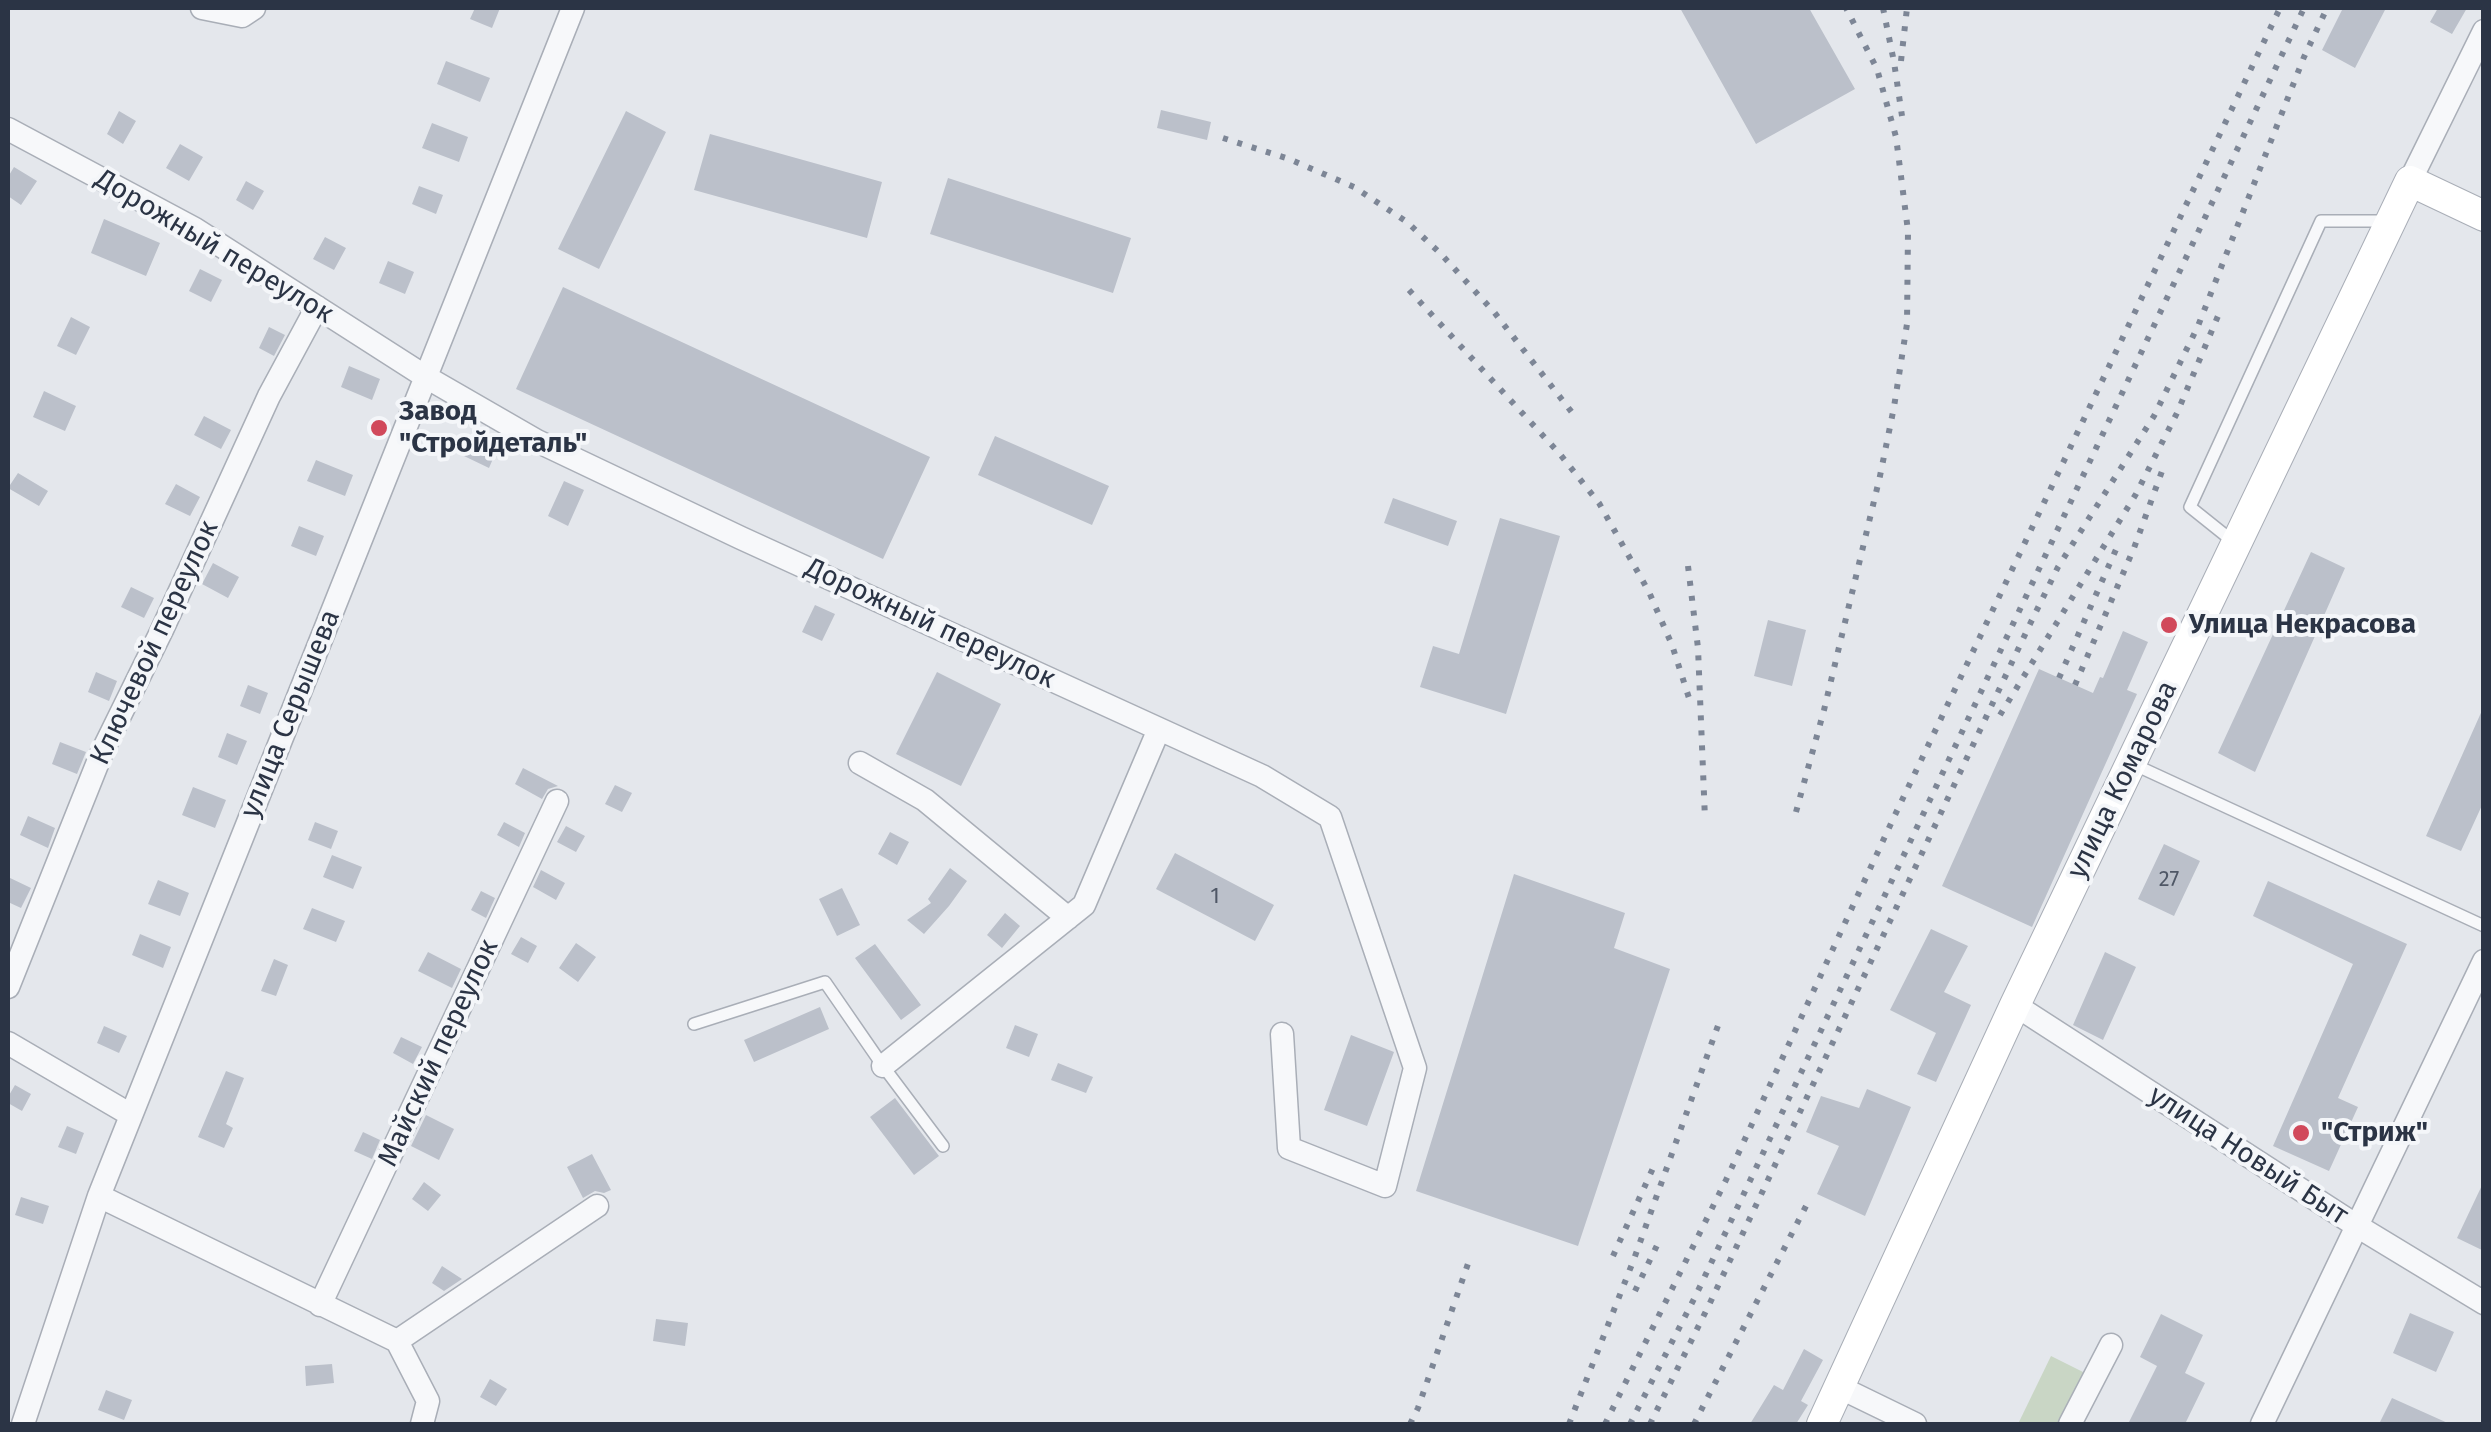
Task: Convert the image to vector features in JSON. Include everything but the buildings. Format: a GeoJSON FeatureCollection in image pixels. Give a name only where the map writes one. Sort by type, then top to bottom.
{"type":"FeatureCollection","features":[{"type":"Feature","properties":{"kind":"main road"},"geometry":{"type":"LineString","coordinates":[[2410,180],[2484,216]]}},
{"type":"Feature","properties":{"kind":"main road","name":"улица Комарова"},"geometry":{"type":"LineString","coordinates":[[1822,1424],[2015,1005],[2410,180]]}},
{"type":"Feature","properties":{"kind":"street"},"geometry":{"type":"LineString","coordinates":[[202,8],[242,16],[254,8]]}},
{"type":"Feature","properties":{"kind":"street","name":"улица Серышева"},"geometry":{"type":"LineString","coordinates":[[23,1424],[99,1196],[573,8]]}},
{"type":"Feature","properties":{"kind":"street","name":"улица Комарова"},"geometry":{"type":"LineString","coordinates":[[2410,180],[2484,31]]}},
{"type":"Feature","properties":{"kind":"street","name":"Дорожный переулок"},"geometry":{"type":"LineString","coordinates":[[8,129],[195,229],[426,377],[536,441],[1262,776],[1330,818],[1414,1068],[1385,1186],[1288,1148],[1282,1034]]}},
{"type":"Feature","properties":{"kind":"street","name":"Ключевой переулок"},"geometry":{"type":"LineString","coordinates":[[8,987],[102,752],[269,396],[316,307]]}},
{"type":"Feature","properties":{"kind":"street"},"geometry":{"type":"LineString","coordinates":[[883,1066],[1084,905],[1158,729]]}},
{"type":"Feature","properties":{"kind":"street"},"geometry":{"type":"LineString","coordinates":[[860,764],[925,800],[1068,918]]}},
{"type":"Feature","properties":{"kind":"street","name":"Майский переулок"},"geometry":{"type":"LineString","coordinates":[[320,1306],[557,801]]}},
{"type":"Feature","properties":{"kind":"street"},"geometry":{"type":"LineString","coordinates":[[2262,1424],[2484,961]]}},
{"type":"Feature","properties":{"kind":"street","name":"улица Новый Быт"},"geometry":{"type":"LineString","coordinates":[[2015,1005],[2484,1304]]}},
{"type":"Feature","properties":{"kind":"street"},"geometry":{"type":"LineString","coordinates":[[8,1043],[131,1116]]}},
{"type":"Feature","properties":{"kind":"street"},"geometry":{"type":"LineString","coordinates":[[99,1196],[397,1341],[428,1401],[422,1424]]}},
{"type":"Feature","properties":{"kind":"street"},"geometry":{"type":"LineString","coordinates":[[397,1341],[597,1206]]}},
{"type":"Feature","properties":{"kind":"street"},"geometry":{"type":"LineString","coordinates":[[2070,1424],[2111,1345]]}},
{"type":"Feature","properties":{"kind":"street"},"geometry":{"type":"LineString","coordinates":[[1839,1387],[1915,1424]]}},
{"type":"Feature","properties":{"kind":"lane"},"geometry":{"type":"LineString","coordinates":[[2236,543],[2190,507],[2320,221],[2389,221]]}},
{"type":"Feature","properties":{"kind":"lane"},"geometry":{"type":"LineString","coordinates":[[2131,763],[2484,926]]}},
{"type":"Feature","properties":{"kind":"lane"},"geometry":{"type":"LineString","coordinates":[[694,1024],[825,982],[944,1146]]}},
{"type":"Feature","properties":{"kind":"green space"},"geometry":{"type":"Polygon","coordinates":[[[2051,1356],[2085,1373],[2061,1424],[2018,1424],[2051,1356]]]}},
{"type":"Feature","properties":{"kind":"railway"},"geometry":{"type":"LineString","coordinates":[[1796,812],[1880,476],[1907,324],[1908,231],[1896,137],[1877,69],[1846,8]]}},
{"type":"Feature","properties":{"kind":"railway"},"geometry":{"type":"LineString","coordinates":[[1883,8],[1902,116]]}},
{"type":"Feature","properties":{"kind":"railway"},"geometry":{"type":"LineString","coordinates":[[1901,61],[1907,8]]}},
{"type":"Feature","properties":{"kind":"railway"},"geometry":{"type":"LineString","coordinates":[[1605,1424],[1726,1180],[1894,817],[2280,8]]}},
{"type":"Feature","properties":{"kind":"railway"},"geometry":{"type":"LineString","coordinates":[[1630,1424],[1696,1295],[2304,8]]}},
{"type":"Feature","properties":{"kind":"railway"},"geometry":{"type":"LineString","coordinates":[[1650,1424],[2058,567],[2154,416],[2198,326],[2327,8]]}},
{"type":"Feature","properties":{"kind":"railway"},"geometry":{"type":"LineString","coordinates":[[1223,138],[1289,159],[1354,187],[1407,222],[1494,312],[1577,419]]}},
{"type":"Feature","properties":{"kind":"railway"},"geometry":{"type":"LineString","coordinates":[[1409,290],[1559,453],[1599,503],[1649,592],[1689,698]]}},
{"type":"Feature","properties":{"kind":"railway"},"geometry":{"type":"LineString","coordinates":[[2000,715],[2136,494],[2177,413],[2218,316]]}},
{"type":"Feature","properties":{"kind":"railway"},"geometry":{"type":"LineString","coordinates":[[2075,685],[2134,548],[2165,463]]}},
{"type":"Feature","properties":{"kind":"railway"},"geometry":{"type":"LineString","coordinates":[[2059,678],[2118,545]]}},
{"type":"Feature","properties":{"kind":"railway"},"geometry":{"type":"LineString","coordinates":[[1688,566],[1698,648],[1705,819]]}},
{"type":"Feature","properties":{"kind":"railway"},"geometry":{"type":"LineString","coordinates":[[1569,1424],[1634,1259],[1720,1020]]}},
{"type":"Feature","properties":{"kind":"railway"},"geometry":{"type":"LineString","coordinates":[[1613,1256],[1654,1166]]}},
{"type":"Feature","properties":{"kind":"railway"},"geometry":{"type":"LineString","coordinates":[[1694,1424],[1807,1204]]}},
{"type":"Feature","properties":{"kind":"railway"},"geometry":{"type":"LineString","coordinates":[[1635,1291],[1661,1237]]}},
{"type":"Feature","properties":{"kind":"railway"},"geometry":{"type":"LineString","coordinates":[[1410,1424],[1471,1255]]}},
{"type":"Feature","properties":{"kind":"place","name":"Завод \"Стройдеталь\""},"geometry":{"type":"Point","coordinates":[379,428]}},
{"type":"Feature","properties":{"kind":"place","name":"Улица Некрасова"},"geometry":{"type":"Point","coordinates":[2169,625]}},
{"type":"Feature","properties":{"kind":"place","name":"\"Стриж\""},"geometry":{"type":"Point","coordinates":[2301,1133]}}]}
